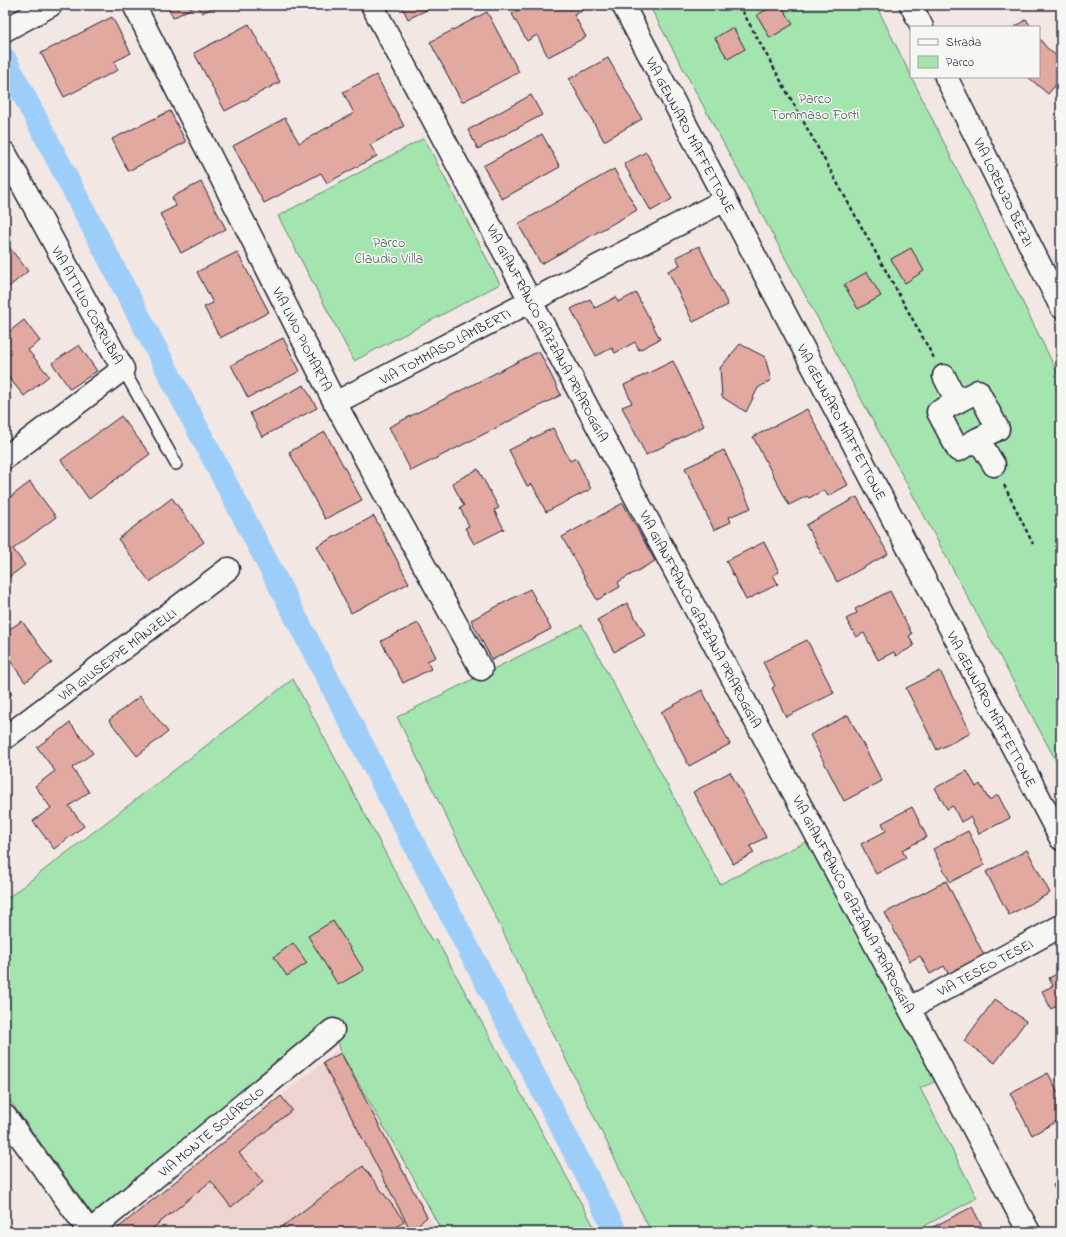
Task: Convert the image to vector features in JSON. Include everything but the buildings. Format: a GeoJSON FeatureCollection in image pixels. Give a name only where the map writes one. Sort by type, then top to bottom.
{"type":"FeatureCollection","features":[{"type":"Feature","properties":{"kind":"street"},"geometry":{"type":"LineString","coordinates":[[8,28],[51,5]]}},
{"type":"Feature","properties":{"kind":"street","name":"VIA LIVIO PIOMARTA"},"geometry":{"type":"LineString","coordinates":[[134,5],[335,403],[481,669]]}},
{"type":"Feature","properties":{"kind":"street","name":"VIA GIANFRANCO GAZZANA PRIAROGGIA"},"geometry":{"type":"LineString","coordinates":[[372,5],[1029,1232]]}},
{"type":"Feature","properties":{"kind":"street","name":"VIA GENNARO MAFFETTONE"},"geometry":{"type":"LineString","coordinates":[[623,5],[1061,839]]}},
{"type":"Feature","properties":{"kind":"street"},"geometry":{"type":"LineString","coordinates":[[911,5],[922,26]]}},
{"type":"Feature","properties":{"kind":"street","name":"VIA LORENZO BEZZI"},"geometry":{"type":"LineString","coordinates":[[946,78],[1061,307]]}},
{"type":"Feature","properties":{"kind":"street","name":"VIA ATTILIO CORRUBIA"},"geometry":{"type":"LineString","coordinates":[[5,458],[123,369],[8,166]]}},
{"type":"Feature","properties":{"kind":"street","name":"VIA TOMMASO LAMBERTI"},"geometry":{"type":"LineString","coordinates":[[335,403],[725,200]]}},
{"type":"Feature","properties":{"kind":"street"},"geometry":{"type":"LineString","coordinates":[[944,376],[957,402]]}},
{"type":"Feature","properties":{"kind":"street"},"geometry":{"type":"LineString","coordinates":[[978,391],[998,430],[978,439],[958,450],[938,412],[978,391]]}},
{"type":"Feature","properties":{"kind":"street"},"geometry":{"type":"LineString","coordinates":[[978,439],[994,464]]}},
{"type":"Feature","properties":{"kind":"street","name":"VIA GIUSEPPE MANZELLI"},"geometry":{"type":"LineString","coordinates":[[5,738],[228,569]]}},
{"type":"Feature","properties":{"kind":"street","name":"VIA TESEO TESEI"},"geometry":{"type":"LineString","coordinates":[[910,1008],[1061,926]]}},
{"type":"Feature","properties":{"kind":"street","name":"VIA MONTE SOLAROLO"},"geometry":{"type":"LineString","coordinates":[[90,1232],[333,1030]]}},
{"type":"Feature","properties":{"kind":"street"},"geometry":{"type":"LineString","coordinates":[[5,1116],[90,1232]]}},
{"type":"Feature","properties":{"kind":"lane"},"geometry":{"type":"LineString","coordinates":[[123,369],[176,464]]}},
{"type":"Feature","properties":{"kind":"path"},"geometry":{"type":"LineString","coordinates":[[739,5],[944,376]]}},
{"type":"Feature","properties":{"kind":"path"},"geometry":{"type":"LineString","coordinates":[[994,464],[1033,544]]}},
{"type":"Feature","properties":{"kind":"shaded area"},"geometry":{"type":"Polygon","coordinates":[[[340,1048],[434,1226],[426,1232],[113,1232],[340,1048]]]}},
{"type":"Feature","properties":{"kind":"green space","name":"Parco Tommaso Forti"},"geometry":{"type":"Polygon","coordinates":[[[649,5],[876,5],[910,74],[910,78],[912,78],[1061,380],[1061,770],[649,5]]]}},
{"type":"Feature","properties":{"kind":"green space","name":"Parco Claudio Villa"},"geometry":{"type":"Polygon","coordinates":[[[424,138],[500,284],[354,361],[278,216],[424,138]]]}},
{"type":"Feature","properties":{"kind":"green space"},"geometry":{"type":"Polygon","coordinates":[[[582,625],[720,884],[810,840],[939,1080],[920,1088],[977,1198],[913,1232],[651,1232],[397,717],[582,625]]]}},
{"type":"Feature","properties":{"kind":"green space"},"geometry":{"type":"Polygon","coordinates":[[[293,679],[432,941],[436,939],[597,1232],[442,1232],[414,1179],[341,1053],[338,1040],[94,1216],[5,1094],[5,900],[293,679]]]}},
{"type":"Feature","properties":{"kind":"waterway"},"geometry":{"type":"LineString","coordinates":[[5,59],[616,1232]]}}]}
